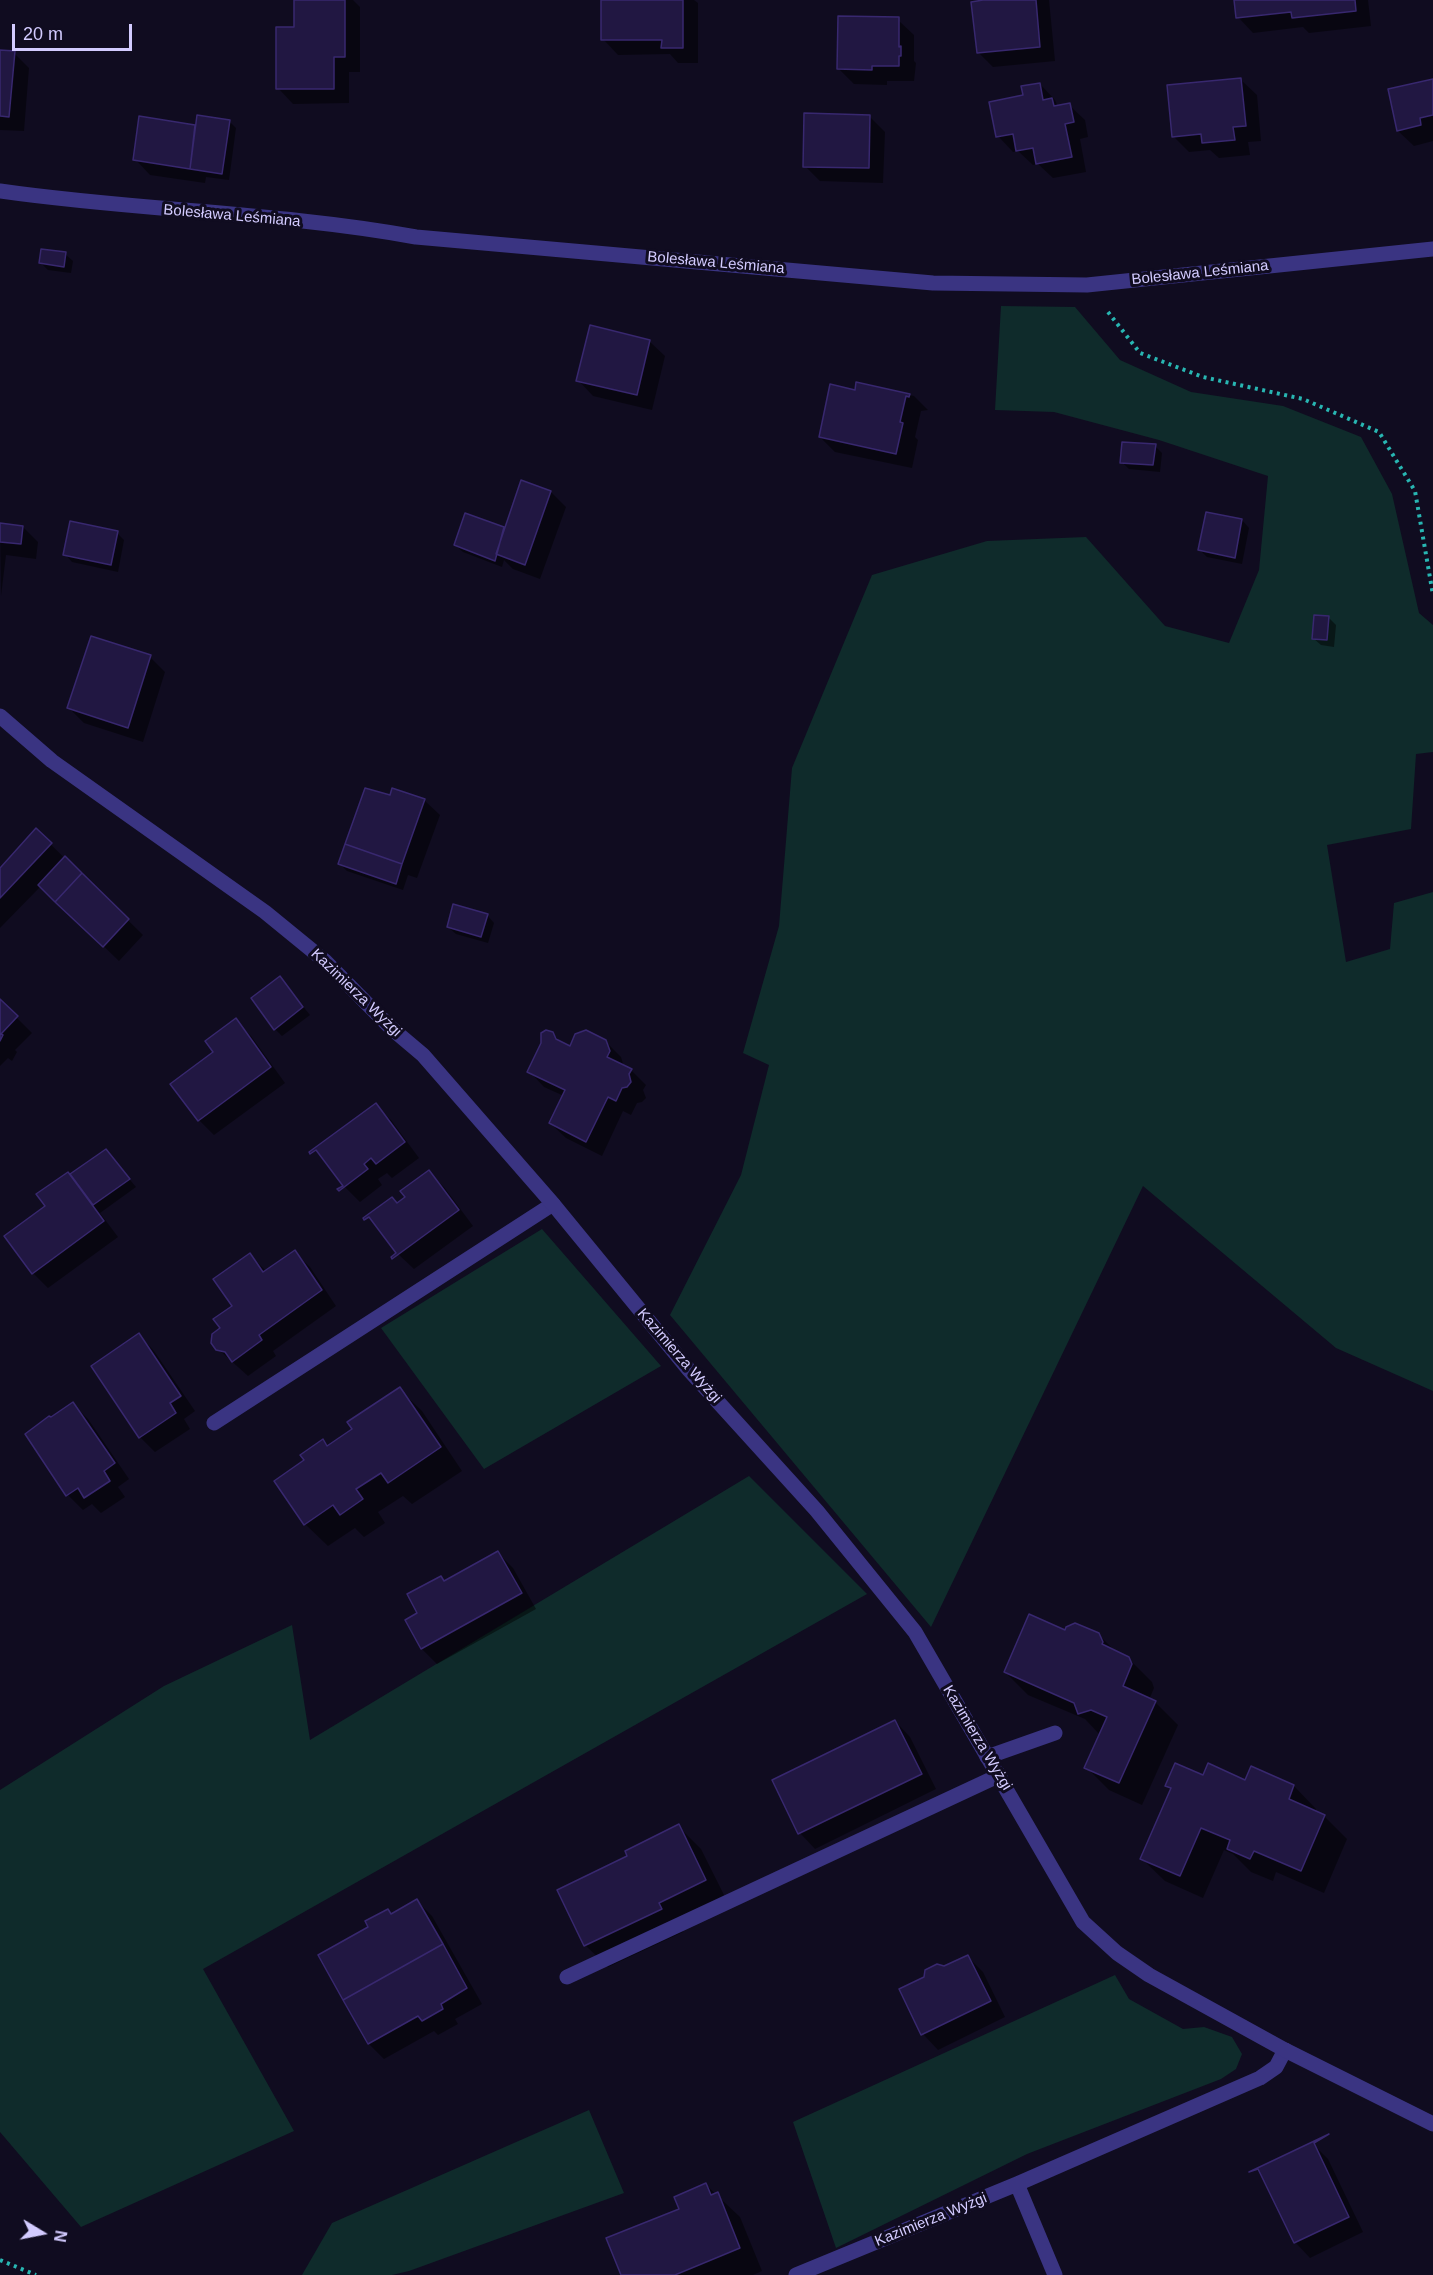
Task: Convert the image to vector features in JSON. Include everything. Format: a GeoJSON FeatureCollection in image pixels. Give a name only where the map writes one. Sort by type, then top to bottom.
{"type":"FeatureCollection","features":[{"type":"Feature","properties":{"kind":"street","name":"Bolesława Leśmiana"},"geometry":{"type":"LineString","coordinates":[[0,191],[68,201],[363,227],[416,237],[933,283],[1087,285],[1433,249]]}},
{"type":"Feature","properties":{"kind":"street","name":"Kazimierza Wyżgi"},"geometry":{"type":"LineString","coordinates":[[0,716],[52,761],[265,912],[325,961],[391,1028],[423,1055],[553,1204],[689,1370],[817,1511],[915,1632],[987,1757],[1000,1775],[1083,1922],[1117,1953],[1149,1975],[1285,2050],[1433,2124]]}},
{"type":"Feature","properties":{"kind":"street"},"geometry":{"type":"LineString","coordinates":[[214,1423],[553,1204]]}},
{"type":"Feature","properties":{"kind":"street"},"geometry":{"type":"LineString","coordinates":[[987,1757],[1055,1733]]}},
{"type":"Feature","properties":{"kind":"street"},"geometry":{"type":"LineString","coordinates":[[567,1977],[1000,1775]]}},
{"type":"Feature","properties":{"kind":"street","name":"Kazimierza Wyżgi"},"geometry":{"type":"LineString","coordinates":[[796,2275],[1017,2184],[1260,2078],[1276,2067],[1285,2050]]}},
{"type":"Feature","properties":{"kind":"street"},"geometry":{"type":"LineString","coordinates":[[1017,2184],[1055,2275]]}},
{"type":"Feature","properties":{"kind":"path"},"geometry":{"type":"LineString","coordinates":[[1087,285],[1140,353],[1203,377],[1303,399],[1379,432],[1415,491],[1433,595]]}},
{"type":"Feature","properties":{"kind":"path"},"geometry":{"type":"LineString","coordinates":[[0,2260],[36,2275]]}},
{"type":"Feature","properties":{"kind":"green space"},"geometry":{"type":"Polygon","coordinates":[[[1001,306],[1075,307],[1120,360],[1191,392],[1283,406],[1361,437],[1392,494],[1419,613],[1433,625],[1433,752],[1416,754],[1411,829],[1327,845],[1346,962],[1390,949],[1394,903],[1433,892],[1433,1391],[1336,1348],[1143,1186],[931,1627],[670,1315],[741,1175],[769,1065],[743,1053],[779,926],[792,768],[872,575],[987,541],[1086,537],[1165,626],[1229,643],[1259,570],[1268,476],[1159,440],[1054,412],[995,410],[1001,306]]]}},
{"type":"Feature","properties":{"kind":"green space"},"geometry":{"type":"Polygon","coordinates":[[[542,1229],[661,1366],[484,1469],[381,1328],[542,1229]]]}},
{"type":"Feature","properties":{"kind":"green space"},"geometry":{"type":"Polygon","coordinates":[[[749,1476],[867,1594],[203,1969],[294,2131],[81,2227],[0,2132],[0,1790],[164,1686],[292,1625],[310,1740],[749,1476]]]}},
{"type":"Feature","properties":{"kind":"green space"},"geometry":{"type":"Polygon","coordinates":[[[1115,1975],[1129,1999],[1183,2029],[1204,2027],[1232,2037],[1242,2054],[1236,2069],[1221,2079],[1027,2154],[836,2248],[793,2122],[1115,1975]]]}},
{"type":"Feature","properties":{"kind":"green space"},"geometry":{"type":"Polygon","coordinates":[[[589,2110],[624,2193],[409,2271],[392,2275],[302,2275],[332,2223],[589,2110]]]}},
{"type":"Feature","properties":{"kind":"building"},"geometry":{"type":"Polygon","coordinates":[[[294,0],[345,0],[345,57],[334,57],[334,89],[276,89],[276,27],[294,27],[294,0]]]}},
{"type":"Feature","properties":{"kind":"building"},"geometry":{"type":"Polygon","coordinates":[[[601,0],[683,0],[683,48],[661,48],[662,40],[601,40],[601,0]]]}},
{"type":"Feature","properties":{"kind":"building"},"geometry":{"type":"Polygon","coordinates":[[[1036,0],[1040,47],[977,53],[971,2],[1036,0]]]}},
{"type":"Feature","properties":{"kind":"building"},"geometry":{"type":"Polygon","coordinates":[[[1234,0],[1355,0],[1356,11],[1292,18],[1291,12],[1236,18],[1234,0]]]}},
{"type":"Feature","properties":{"kind":"building"},"geometry":{"type":"Polygon","coordinates":[[[838,16],[899,17],[901,56],[899,56],[899,66],[872,66],[872,70],[837,69],[838,16]]]}},
{"type":"Feature","properties":{"kind":"building"},"geometry":{"type":"Polygon","coordinates":[[[0,50],[15,51],[9,117],[0,116],[0,50]]]}},
{"type":"Feature","properties":{"kind":"building"},"geometry":{"type":"Polygon","coordinates":[[[1241,78],[1246,126],[1233,127],[1235,140],[1202,143],[1201,134],[1172,137],[1167,85],[1241,78]]]}},
{"type":"Feature","properties":{"kind":"building"},"geometry":{"type":"Polygon","coordinates":[[[1433,79],[1433,115],[1420,118],[1421,125],[1397,131],[1388,89],[1433,79]]]}},
{"type":"Feature","properties":{"kind":"building"},"geometry":{"type":"Polygon","coordinates":[[[1040,83],[1043,100],[1052,98],[1054,106],[1070,103],[1074,122],[1065,124],[1072,157],[1036,164],[1033,148],[1016,151],[1013,134],[996,137],[989,102],[1023,95],[1021,86],[1040,83]]]}},
{"type":"Feature","properties":{"kind":"building"},"geometry":{"type":"Polygon","coordinates":[[[804,113],[870,115],[869,168],[803,167],[804,113]]]}},
{"type":"Feature","properties":{"kind":"building"},"geometry":{"type":"Polygon","coordinates":[[[197,115],[230,120],[222,174],[190,169],[197,115]]]}},
{"type":"Feature","properties":{"kind":"building"},"geometry":{"type":"Polygon","coordinates":[[[139,116],[195,125],[190,169],[133,160],[139,116]]]}},
{"type":"Feature","properties":{"kind":"building"},"geometry":{"type":"Polygon","coordinates":[[[41,249],[66,252],[64,267],[39,263],[41,249]]]}},
{"type":"Feature","properties":{"kind":"building"},"geometry":{"type":"Polygon","coordinates":[[[590,325],[650,340],[637,395],[576,381],[590,325]]]}},
{"type":"Feature","properties":{"kind":"building"},"geometry":{"type":"Polygon","coordinates":[[[856,382],[910,394],[909,397],[906,396],[896,454],[819,437],[830,384],[855,390],[856,382]]]}},
{"type":"Feature","properties":{"kind":"building"},"geometry":{"type":"Polygon","coordinates":[[[1122,442],[1156,444],[1153,465],[1120,463],[1122,442]]]}},
{"type":"Feature","properties":{"kind":"building"},"geometry":{"type":"Polygon","coordinates":[[[521,480],[551,491],[525,565],[496,554],[521,480]]]}},
{"type":"Feature","properties":{"kind":"building"},"geometry":{"type":"Polygon","coordinates":[[[1206,512],[1242,519],[1235,558],[1198,550],[1206,512]]]}},
{"type":"Feature","properties":{"kind":"building"},"geometry":{"type":"Polygon","coordinates":[[[465,513],[504,527],[495,561],[454,545],[465,513]]]}},
{"type":"Feature","properties":{"kind":"building"},"geometry":{"type":"Polygon","coordinates":[[[70,521],[118,531],[111,565],[63,555],[70,521]]]}},
{"type":"Feature","properties":{"kind":"building"},"geometry":{"type":"Polygon","coordinates":[[[0,523],[23,526],[21,544],[0,542],[0,523]]]}},
{"type":"Feature","properties":{"kind":"building"},"geometry":{"type":"Polygon","coordinates":[[[1314,615],[1329,616],[1327,640],[1312,639],[1314,615]]]}},
{"type":"Feature","properties":{"kind":"building"},"geometry":{"type":"Polygon","coordinates":[[[91,636],[151,655],[128,728],[67,708],[91,636]]]}},
{"type":"Feature","properties":{"kind":"building"},"geometry":{"type":"Polygon","coordinates":[[[365,788],[390,795],[392,788],[425,799],[402,864],[345,844],[365,788]]]}},
{"type":"Feature","properties":{"kind":"building"},"geometry":{"type":"Polygon","coordinates":[[[36,828],[52,843],[0,898],[0,868],[36,828]]]}},
{"type":"Feature","properties":{"kind":"building"},"geometry":{"type":"Polygon","coordinates":[[[345,844],[402,864],[396,884],[338,864],[345,844]]]}},
{"type":"Feature","properties":{"kind":"building"},"geometry":{"type":"Polygon","coordinates":[[[65,856],[82,873],[55,902],[38,885],[65,856]]]}},
{"type":"Feature","properties":{"kind":"building"},"geometry":{"type":"Polygon","coordinates":[[[82,873],[129,919],[103,947],[55,902],[82,873]]]}},
{"type":"Feature","properties":{"kind":"building"},"geometry":{"type":"Polygon","coordinates":[[[453,904],[488,914],[481,937],[447,927],[453,904]]]}},
{"type":"Feature","properties":{"kind":"building"},"geometry":{"type":"Polygon","coordinates":[[[280,976],[303,1007],[274,1030],[251,998],[280,976]]]}},
{"type":"Feature","properties":{"kind":"building"},"geometry":{"type":"Polygon","coordinates":[[[0,999],[18,1016],[1,1034],[3,1035],[0,1041],[0,999]]]}},
{"type":"Feature","properties":{"kind":"building"},"geometry":{"type":"Polygon","coordinates":[[[236,1018],[271,1067],[198,1121],[170,1084],[213,1052],[205,1041],[236,1018]]]}},
{"type":"Feature","properties":{"kind":"building"},"geometry":{"type":"Polygon","coordinates":[[[546,1030],[553,1032],[556,1039],[570,1046],[575,1034],[586,1030],[606,1040],[610,1051],[607,1057],[632,1069],[629,1074],[631,1082],[627,1087],[622,1088],[616,1101],[608,1097],[586,1142],[549,1123],[565,1090],[527,1072],[541,1043],[541,1033],[546,1030]]]}},
{"type":"Feature","properties":{"kind":"building"},"geometry":{"type":"Polygon","coordinates":[[[376,1103],[405,1142],[376,1164],[371,1158],[364,1164],[368,1169],[339,1191],[337,1189],[343,1186],[316,1150],[310,1154],[309,1152],[376,1103]]]}},
{"type":"Feature","properties":{"kind":"building"},"geometry":{"type":"Polygon","coordinates":[[[106,1149],[130,1179],[93,1205],[70,1174],[106,1149]]]}},
{"type":"Feature","properties":{"kind":"building"},"geometry":{"type":"Polygon","coordinates":[[[429,1170],[459,1210],[392,1259],[391,1257],[396,1253],[369,1217],[364,1220],[363,1218],[392,1197],[397,1203],[405,1197],[400,1191],[429,1170]]]}},
{"type":"Feature","properties":{"kind":"building"},"geometry":{"type":"Polygon","coordinates":[[[68,1172],[104,1221],[32,1274],[4,1236],[45,1206],[36,1194],[68,1172]]]}},
{"type":"Feature","properties":{"kind":"building"},"geometry":{"type":"Polygon","coordinates":[[[295,1250],[322,1290],[259,1335],[262,1340],[232,1362],[225,1352],[216,1350],[211,1343],[212,1334],[220,1328],[213,1319],[232,1306],[213,1279],[250,1253],[263,1272],[295,1250]]]}},
{"type":"Feature","properties":{"kind":"building"},"geometry":{"type":"Polygon","coordinates":[[[139,1333],[181,1396],[170,1403],[176,1413],[139,1438],[91,1366],[139,1333]]]}},
{"type":"Feature","properties":{"kind":"building"},"geometry":{"type":"Polygon","coordinates":[[[400,1387],[441,1447],[388,1483],[381,1473],[356,1489],[363,1499],[340,1515],[333,1505],[304,1525],[274,1481],[304,1460],[300,1455],[323,1439],[327,1446],[352,1429],[347,1422],[400,1387]]]}},
{"type":"Feature","properties":{"kind":"building"},"geometry":{"type":"Polygon","coordinates":[[[73,1402],[115,1463],[104,1471],[110,1481],[84,1498],[78,1488],[66,1496],[25,1434],[73,1402]]]}},
{"type":"Feature","properties":{"kind":"building"},"geometry":{"type":"Polygon","coordinates":[[[498,1551],[522,1593],[421,1649],[405,1620],[417,1613],[407,1594],[441,1576],[444,1581],[498,1551]]]}},
{"type":"Feature","properties":{"kind":"building"},"geometry":{"type":"Polygon","coordinates":[[[1029,1614],[1065,1630],[1066,1627],[1075,1623],[1099,1633],[1102,1644],[1129,1657],[1132,1664],[1123,1686],[1156,1701],[1119,1783],[1084,1768],[1107,1717],[1091,1710],[1078,1714],[1074,1703],[1004,1672],[1029,1614]]]}},
{"type":"Feature","properties":{"kind":"building"},"geometry":{"type":"Polygon","coordinates":[[[895,1720],[922,1774],[798,1834],[772,1780],[895,1720]]]}},
{"type":"Feature","properties":{"kind":"building"},"geometry":{"type":"Polygon","coordinates":[[[1175,1763],[1203,1775],[1208,1763],[1245,1780],[1251,1766],[1294,1785],[1289,1799],[1325,1815],[1301,1871],[1254,1851],[1250,1859],[1227,1849],[1230,1840],[1201,1828],[1180,1876],[1140,1859],[1171,1788],[1165,1786],[1175,1763]]]}},
{"type":"Feature","properties":{"kind":"building"},"geometry":{"type":"Polygon","coordinates":[[[679,1824],[706,1880],[659,1903],[662,1909],[584,1946],[557,1890],[627,1856],[625,1851],[679,1824]]]}},
{"type":"Feature","properties":{"kind":"building"},"geometry":{"type":"Polygon","coordinates":[[[417,1899],[443,1944],[343,2000],[318,1955],[368,1927],[365,1921],[388,1909],[391,1914],[417,1899]]]}},
{"type":"Feature","properties":{"kind":"building"},"geometry":{"type":"Polygon","coordinates":[[[443,1944],[467,1988],[441,2004],[443,2009],[422,2021],[418,2016],[368,2044],[343,2000],[443,1944]]]}},
{"type":"Feature","properties":{"kind":"building"},"geometry":{"type":"Polygon","coordinates":[[[968,1955],[991,2001],[921,2035],[899,1989],[924,1977],[925,1970],[937,1964],[944,1966],[968,1955]]]}},
{"type":"Feature","properties":{"kind":"building"},"geometry":{"type":"Polygon","coordinates":[[[1329,2134],[1314,2143],[1349,2217],[1294,2243],[1258,2169],[1249,2172],[1329,2134]]]}},
{"type":"Feature","properties":{"kind":"building"},"geometry":{"type":"Polygon","coordinates":[[[706,2183],[711,2195],[718,2192],[740,2248],[675,2275],[621,2275],[606,2238],[679,2209],[674,2197],[706,2183]]]}}]}
